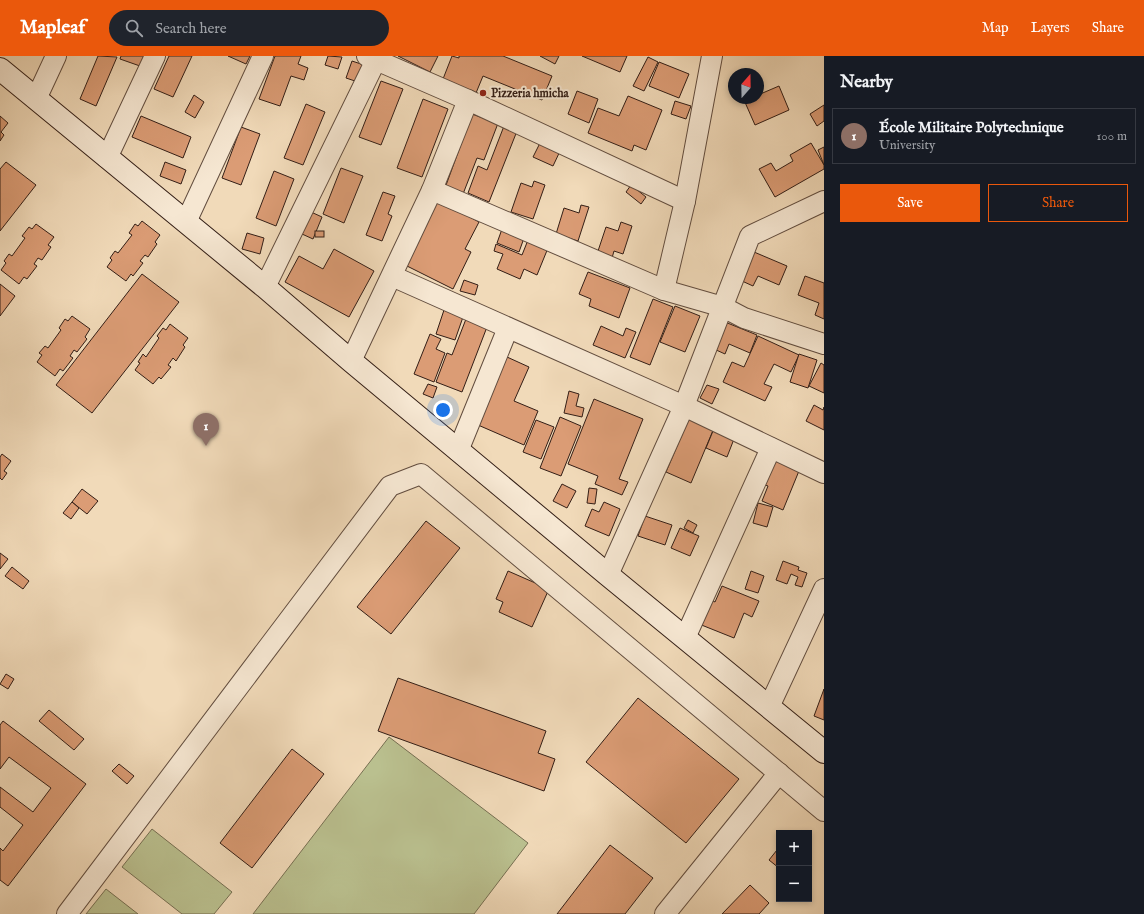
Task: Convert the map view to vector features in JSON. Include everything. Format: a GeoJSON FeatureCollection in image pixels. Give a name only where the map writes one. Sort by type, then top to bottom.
{"type":"FeatureCollection","features":[{"type":"Feature","properties":{"kind":"main road"},"geometry":{"type":"LineString","coordinates":[[0,69],[265,287],[458,451],[824,752]]}},
{"type":"Feature","properties":{"kind":"street"},"geometry":{"type":"LineString","coordinates":[[36,99],[56,56]]}},
{"type":"Feature","properties":{"kind":"street"},"geometry":{"type":"LineString","coordinates":[[107,158],[155,56]]}},
{"type":"Feature","properties":{"kind":"street"},"geometry":{"type":"LineString","coordinates":[[186,222],[263,56]]}},
{"type":"Feature","properties":{"kind":"street"},"geometry":{"type":"LineString","coordinates":[[664,290],[685,201],[712,56]]}},
{"type":"Feature","properties":{"kind":"street"},"geometry":{"type":"LineString","coordinates":[[265,287],[374,57],[685,201]]}},
{"type":"Feature","properties":{"kind":"street"},"geometry":{"type":"LineString","coordinates":[[351,361],[432,190],[468,100]]}},
{"type":"Feature","properties":{"kind":"street"},"geometry":{"type":"LineString","coordinates":[[432,190],[664,290],[723,307],[744,318],[824,344]]}},
{"type":"Feature","properties":{"kind":"street"},"geometry":{"type":"LineString","coordinates":[[608,575],[684,406],[750,236],[824,201]]}},
{"type":"Feature","properties":{"kind":"street"},"geometry":{"type":"LineString","coordinates":[[392,276],[684,406],[824,473]]}},
{"type":"Feature","properties":{"kind":"street"},"geometry":{"type":"LineString","coordinates":[[458,451],[508,328]]}},
{"type":"Feature","properties":{"kind":"street"},"geometry":{"type":"LineString","coordinates":[[685,638],[771,448]]}},
{"type":"Feature","properties":{"kind":"street"},"geometry":{"type":"LineString","coordinates":[[67,914],[390,486],[421,474],[824,811]]}},
{"type":"Feature","properties":{"kind":"street"},"geometry":{"type":"LineString","coordinates":[[769,707],[824,589]]}},
{"type":"Feature","properties":{"kind":"street"},"geometry":{"type":"LineString","coordinates":[[665,914],[779,773]]}},
{"type":"Feature","properties":{"kind":"green space"},"geometry":{"type":"Polygon","coordinates":[[[389,737],[528,843],[474,914],[253,914],[389,737]]]}},
{"type":"Feature","properties":{"kind":"green space"},"geometry":{"type":"Polygon","coordinates":[[[152,829],[232,892],[214,914],[182,914],[122,867],[152,829]]]}},
{"type":"Feature","properties":{"kind":"green space"},"geometry":{"type":"Polygon","coordinates":[[[106,889],[138,914],[86,914],[106,889]]]}},
{"type":"Feature","properties":{"kind":"building"},"geometry":{"type":"Polygon","coordinates":[[[98,56],[117,57],[96,106],[80,99],[98,56]]]}},
{"type":"Feature","properties":{"kind":"building"},"geometry":{"type":"Polygon","coordinates":[[[121,56],[144,56],[140,66],[120,59],[121,56]]]}},
{"type":"Feature","properties":{"kind":"building"},"geometry":{"type":"Polygon","coordinates":[[[169,56],[192,56],[173,97],[154,89],[169,56]]]}},
{"type":"Feature","properties":{"kind":"building"},"geometry":{"type":"Polygon","coordinates":[[[228,56],[250,56],[246,64],[228,56]]]}},
{"type":"Feature","properties":{"kind":"building"},"geometry":{"type":"Polygon","coordinates":[[[275,56],[301,56],[298,64],[308,68],[304,80],[291,76],[280,106],[259,99],[275,56]]]}},
{"type":"Feature","properties":{"kind":"building"},"geometry":{"type":"Polygon","coordinates":[[[328,56],[342,57],[338,69],[325,65],[328,56]]]}},
{"type":"Feature","properties":{"kind":"building"},"geometry":{"type":"Polygon","coordinates":[[[398,56],[438,56],[430,72],[398,56]]]}},
{"type":"Feature","properties":{"kind":"building"},"geometry":{"type":"Polygon","coordinates":[[[452,56],[459,58],[459,56],[503,56],[552,76],[542,100],[483,76],[476,93],[443,79],[452,56]]]}},
{"type":"Feature","properties":{"kind":"building"},"geometry":{"type":"Polygon","coordinates":[[[540,56],[559,56],[555,64],[540,56]]]}},
{"type":"Feature","properties":{"kind":"building"},"geometry":{"type":"Polygon","coordinates":[[[582,56],[627,56],[620,72],[582,56]]]}},
{"type":"Feature","properties":{"kind":"building"},"geometry":{"type":"Polygon","coordinates":[[[648,57],[658,62],[644,91],[633,86],[648,57]]]}},
{"type":"Feature","properties":{"kind":"building"},"geometry":{"type":"Polygon","coordinates":[[[352,61],[367,66],[361,83],[346,78],[352,61]]]}},
{"type":"Feature","properties":{"kind":"building"},"geometry":{"type":"Polygon","coordinates":[[[659,62],[689,74],[679,98],[649,86],[659,62]]]}},
{"type":"Feature","properties":{"kind":"building"},"geometry":{"type":"Polygon","coordinates":[[[381,81],[403,89],[381,145],[359,137],[381,81]]]}},
{"type":"Feature","properties":{"kind":"building"},"geometry":{"type":"Polygon","coordinates":[[[779,86],[789,110],[755,125],[746,104],[764,104],[764,92],[779,86]]]}},
{"type":"Feature","properties":{"kind":"building"},"geometry":{"type":"Polygon","coordinates":[[[577,91],[598,99],[589,123],[568,114],[577,91]]]}},
{"type":"Feature","properties":{"kind":"building"},"geometry":{"type":"Polygon","coordinates":[[[194,95],[204,102],[195,118],[185,112],[194,95]]]}},
{"type":"Feature","properties":{"kind":"building"},"geometry":{"type":"Polygon","coordinates":[[[628,96],[662,110],[646,150],[634,145],[632,151],[588,133],[598,108],[619,116],[628,96]]]}},
{"type":"Feature","properties":{"kind":"building"},"geometry":{"type":"Polygon","coordinates":[[[423,99],[448,109],[422,177],[397,168],[423,99]]]}},
{"type":"Feature","properties":{"kind":"building"},"geometry":{"type":"Polygon","coordinates":[[[675,101],[691,106],[686,119],[671,114],[675,101]]]}},
{"type":"Feature","properties":{"kind":"building"},"geometry":{"type":"Polygon","coordinates":[[[306,104],[325,112],[303,165],[284,158],[306,104]]]}},
{"type":"Feature","properties":{"kind":"building"},"geometry":{"type":"Polygon","coordinates":[[[824,105],[824,121],[817,126],[810,114],[824,105]]]}},
{"type":"Feature","properties":{"kind":"building"},"geometry":{"type":"Polygon","coordinates":[[[485,112],[500,118],[484,160],[477,158],[463,194],[445,188],[472,114],[483,118],[485,112]]]}},
{"type":"Feature","properties":{"kind":"building"},"geometry":{"type":"Polygon","coordinates":[[[0,116],[8,123],[1,132],[4,135],[0,141],[0,116]]]}},
{"type":"Feature","properties":{"kind":"building"},"geometry":{"type":"Polygon","coordinates":[[[141,116],[191,137],[183,158],[132,137],[141,116]]]}},
{"type":"Feature","properties":{"kind":"building"},"geometry":{"type":"Polygon","coordinates":[[[504,126],[517,131],[489,202],[468,193],[478,166],[487,170],[504,126]]]}},
{"type":"Feature","properties":{"kind":"building"},"geometry":{"type":"Polygon","coordinates":[[[241,127],[260,134],[241,185],[222,178],[241,127]]]}},
{"type":"Feature","properties":{"kind":"building"},"geometry":{"type":"Polygon","coordinates":[[[541,141],[561,149],[553,166],[533,157],[541,141]]]}},
{"type":"Feature","properties":{"kind":"building"},"geometry":{"type":"Polygon","coordinates":[[[811,143],[824,165],[824,169],[775,197],[759,169],[771,163],[776,171],[793,161],[790,155],[811,143]]]}},
{"type":"Feature","properties":{"kind":"building"},"geometry":{"type":"Polygon","coordinates":[[[824,147],[824,165],[818,150],[824,147]]]}},
{"type":"Feature","properties":{"kind":"building"},"geometry":{"type":"Polygon","coordinates":[[[6,162],[36,185],[0,231],[0,169],[6,162]]]}},
{"type":"Feature","properties":{"kind":"building"},"geometry":{"type":"Polygon","coordinates":[[[165,162],[186,170],[181,184],[160,176],[165,162]]]}},
{"type":"Feature","properties":{"kind":"building"},"geometry":{"type":"Polygon","coordinates":[[[341,168],[363,176],[344,223],[323,214],[341,168]]]}},
{"type":"Feature","properties":{"kind":"building"},"geometry":{"type":"Polygon","coordinates":[[[274,171],[294,179],[276,226],[256,218],[274,171]]]}},
{"type":"Feature","properties":{"kind":"building"},"geometry":{"type":"Polygon","coordinates":[[[534,181],[545,185],[533,219],[511,212],[521,183],[532,187],[534,181]]]}},
{"type":"Feature","properties":{"kind":"building"},"geometry":{"type":"Polygon","coordinates":[[[631,185],[646,197],[641,204],[626,192],[631,185]]]}},
{"type":"Feature","properties":{"kind":"building"},"geometry":{"type":"Polygon","coordinates":[[[383,192],[395,196],[388,214],[392,216],[382,241],[366,235],[383,192]]]}},
{"type":"Feature","properties":{"kind":"building"},"geometry":{"type":"Polygon","coordinates":[[[438,200],[479,222],[465,249],[471,252],[453,289],[405,265],[438,200]]]}},
{"type":"Feature","properties":{"kind":"building"},"geometry":{"type":"Polygon","coordinates":[[[581,205],[589,207],[578,241],[556,234],[564,208],[579,213],[581,205]]]}},
{"type":"Feature","properties":{"kind":"building"},"geometry":{"type":"Polygon","coordinates":[[[311,212],[322,217],[313,239],[302,234],[311,212]]]}},
{"type":"Feature","properties":{"kind":"building"},"geometry":{"type":"Polygon","coordinates":[[[142,221],[160,235],[155,242],[157,244],[148,257],[145,255],[140,261],[143,263],[133,276],[131,274],[126,281],[107,267],[112,260],[110,258],[115,251],[118,253],[132,235],[129,233],[135,224],[138,226],[142,221]]]}},
{"type":"Feature","properties":{"kind":"building"},"geometry":{"type":"Polygon","coordinates":[[[621,222],[632,226],[623,254],[614,251],[612,258],[597,254],[606,227],[618,231],[621,222]]]}},
{"type":"Feature","properties":{"kind":"building"},"geometry":{"type":"Polygon","coordinates":[[[36,224],[54,237],[48,245],[51,247],[42,260],[38,258],[34,264],[37,266],[27,279],[24,277],[19,284],[1,270],[6,263],[4,261],[9,254],[12,256],[25,238],[22,236],[29,227],[32,229],[36,224]]]}},
{"type":"Feature","properties":{"kind":"building"},"geometry":{"type":"Polygon","coordinates":[[[502,229],[524,238],[519,252],[497,243],[502,229]]]}},
{"type":"Feature","properties":{"kind":"building"},"geometry":{"type":"Polygon","coordinates":[[[315,231],[324,231],[324,237],[315,237],[315,231]]]}},
{"type":"Feature","properties":{"kind":"building"},"geometry":{"type":"Polygon","coordinates":[[[247,233],[264,238],[260,254],[242,249],[247,233]]]}},
{"type":"Feature","properties":{"kind":"building"},"geometry":{"type":"Polygon","coordinates":[[[528,240],[548,248],[537,275],[524,269],[520,279],[497,269],[503,254],[494,251],[496,244],[522,255],[528,240]]]}},
{"type":"Feature","properties":{"kind":"building"},"geometry":{"type":"Polygon","coordinates":[[[334,249],[374,271],[349,317],[285,282],[299,256],[323,269],[334,249]]]}},
{"type":"Feature","properties":{"kind":"building"},"geometry":{"type":"Polygon","coordinates":[[[754,252],[787,266],[779,285],[758,276],[753,286],[742,281],[754,252]]]}},
{"type":"Feature","properties":{"kind":"building"},"geometry":{"type":"Polygon","coordinates":[[[588,272],[630,288],[619,318],[589,306],[591,299],[579,294],[588,272]]]}},
{"type":"Feature","properties":{"kind":"building"},"geometry":{"type":"Polygon","coordinates":[[[142,274],[179,302],[92,413],[56,385],[142,274]]]}},
{"type":"Feature","properties":{"kind":"building"},"geometry":{"type":"Polygon","coordinates":[[[805,276],[824,283],[824,319],[815,315],[819,303],[798,295],[805,276]]]}},
{"type":"Feature","properties":{"kind":"building"},"geometry":{"type":"Polygon","coordinates":[[[464,280],[478,285],[475,295],[460,291],[464,280]]]}},
{"type":"Feature","properties":{"kind":"building"},"geometry":{"type":"Polygon","coordinates":[[[0,284],[15,296],[0,316],[0,284]]]}},
{"type":"Feature","properties":{"kind":"building"},"geometry":{"type":"Polygon","coordinates":[[[653,299],[673,307],[650,365],[630,357],[653,299]]]}},
{"type":"Feature","properties":{"kind":"building"},"geometry":{"type":"Polygon","coordinates":[[[675,306],[700,316],[685,352],[660,342],[675,306]]]}},
{"type":"Feature","properties":{"kind":"building"},"geometry":{"type":"Polygon","coordinates":[[[444,310],[463,317],[455,340],[436,334],[444,310]]]}},
{"type":"Feature","properties":{"kind":"building"},"geometry":{"type":"Polygon","coordinates":[[[72,316],[90,329],[85,337],[87,339],[77,352],[74,350],[70,356],[73,358],[63,371],[60,369],[55,376],[37,362],[42,355],[39,353],[45,346],[48,348],[61,330],[59,328],[65,319],[68,321],[72,316]]]}},
{"type":"Feature","properties":{"kind":"building"},"geometry":{"type":"Polygon","coordinates":[[[466,319],[487,327],[462,392],[436,382],[447,353],[452,355],[466,319]]]}},
{"type":"Feature","properties":{"kind":"building"},"geometry":{"type":"Polygon","coordinates":[[[725,322],[757,335],[750,353],[729,344],[725,354],[714,349],[725,322]]]}},
{"type":"Feature","properties":{"kind":"building"},"geometry":{"type":"Polygon","coordinates":[[[170,324],[188,338],[183,345],[185,347],[176,361],[173,358],[168,365],[171,367],[161,379],[159,377],[153,384],[135,370],[140,363],[138,362],[143,354],[146,357],[159,338],[157,336],[163,328],[166,330],[170,324]]]}},
{"type":"Feature","properties":{"kind":"building"},"geometry":{"type":"Polygon","coordinates":[[[601,326],[623,336],[626,328],[636,332],[625,358],[593,345],[601,326]]]}},
{"type":"Feature","properties":{"kind":"building"},"geometry":{"type":"Polygon","coordinates":[[[430,334],[441,339],[436,349],[445,353],[434,382],[414,374],[430,334]]]}},
{"type":"Feature","properties":{"kind":"building"},"geometry":{"type":"Polygon","coordinates":[[[758,336],[799,355],[791,372],[774,364],[764,384],[772,387],[765,401],[723,382],[732,362],[744,367],[758,336]]]}},
{"type":"Feature","properties":{"kind":"building"},"geometry":{"type":"Polygon","coordinates":[[[799,354],[817,360],[808,388],[790,382],[799,354]]]}},
{"type":"Feature","properties":{"kind":"building"},"geometry":{"type":"Polygon","coordinates":[[[507,357],[529,367],[514,401],[538,411],[524,445],[478,425],[507,357]]]}},
{"type":"Feature","properties":{"kind":"building"},"geometry":{"type":"Polygon","coordinates":[[[821,363],[824,365],[824,393],[809,386],[821,363]]]}},
{"type":"Feature","properties":{"kind":"building"},"geometry":{"type":"Polygon","coordinates":[[[428,384],[437,387],[433,398],[423,394],[428,384]]]}},
{"type":"Feature","properties":{"kind":"building"},"geometry":{"type":"Polygon","coordinates":[[[707,385],[719,389],[712,404],[700,398],[707,385]]]}},
{"type":"Feature","properties":{"kind":"building"},"geometry":{"type":"Polygon","coordinates":[[[569,391],[579,394],[576,406],[584,408],[582,417],[564,413],[569,391]]]}},
{"type":"Feature","properties":{"kind":"building"},"geometry":{"type":"Polygon","coordinates":[[[594,399],[643,419],[619,479],[628,482],[622,495],[595,484],[598,476],[568,464],[594,399]]]}},
{"type":"Feature","properties":{"kind":"building"},"geometry":{"type":"Polygon","coordinates":[[[814,405],[823,410],[824,407],[824,430],[806,421],[814,405]]]}},
{"type":"Feature","properties":{"kind":"building"},"geometry":{"type":"Polygon","coordinates":[[[560,417],[581,426],[561,476],[540,468],[560,417]]]}},
{"type":"Feature","properties":{"kind":"building"},"geometry":{"type":"Polygon","coordinates":[[[689,418],[714,428],[691,483],[666,472],[689,418]]]}},
{"type":"Feature","properties":{"kind":"building"},"geometry":{"type":"Polygon","coordinates":[[[536,420],[554,427],[541,459],[523,452],[536,420]]]}},
{"type":"Feature","properties":{"kind":"building"},"geometry":{"type":"Polygon","coordinates":[[[713,431],[734,439],[727,457],[706,448],[713,431]]]}},
{"type":"Feature","properties":{"kind":"building"},"geometry":{"type":"Polygon","coordinates":[[[2,454],[11,461],[4,471],[7,473],[2,480],[0,478],[0,457],[2,454]]]}},
{"type":"Feature","properties":{"kind":"building"},"geometry":{"type":"Polygon","coordinates":[[[775,455],[801,466],[783,510],[762,501],[768,486],[763,484],[775,455]]]}},
{"type":"Feature","properties":{"kind":"building"},"geometry":{"type":"Polygon","coordinates":[[[562,484],[576,491],[567,508],[553,501],[562,484]]]}},
{"type":"Feature","properties":{"kind":"building"},"geometry":{"type":"Polygon","coordinates":[[[589,488],[597,489],[595,504],[587,503],[589,488]]]}},
{"type":"Feature","properties":{"kind":"building"},"geometry":{"type":"Polygon","coordinates":[[[82,489],[98,501],[87,514],[72,502],[82,489]]]}},
{"type":"Feature","properties":{"kind":"building"},"geometry":{"type":"Polygon","coordinates":[[[72,502],[79,508],[71,519],[63,513],[72,502]]]}},
{"type":"Feature","properties":{"kind":"building"},"geometry":{"type":"Polygon","coordinates":[[[604,502],[620,509],[609,536],[585,526],[592,509],[599,512],[604,502]]]}},
{"type":"Feature","properties":{"kind":"building"},"geometry":{"type":"Polygon","coordinates":[[[758,503],[773,507],[767,527],[753,523],[758,503]]]}},
{"type":"Feature","properties":{"kind":"building"},"geometry":{"type":"Polygon","coordinates":[[[645,516],[672,525],[665,545],[638,536],[645,516]]]}},
{"type":"Feature","properties":{"kind":"building"},"geometry":{"type":"Polygon","coordinates":[[[688,520],[697,525],[693,533],[684,528],[688,520]]]}},
{"type":"Feature","properties":{"kind":"building"},"geometry":{"type":"Polygon","coordinates":[[[426,521],[460,548],[391,634],[357,607],[426,521]]]}},
{"type":"Feature","properties":{"kind":"building"},"geometry":{"type":"Polygon","coordinates":[[[680,528],[699,536],[690,556],[671,548],[680,528]]]}},
{"type":"Feature","properties":{"kind":"building"},"geometry":{"type":"Polygon","coordinates":[[[0,553],[8,559],[0,569],[0,553]]]}},
{"type":"Feature","properties":{"kind":"building"},"geometry":{"type":"Polygon","coordinates":[[[783,561],[799,567],[798,570],[807,573],[802,587],[795,585],[798,577],[791,574],[787,584],[776,580],[783,561]]]}},
{"type":"Feature","properties":{"kind":"building"},"geometry":{"type":"Polygon","coordinates":[[[12,567],[29,581],[23,589],[5,576],[12,567]]]}},
{"type":"Feature","properties":{"kind":"building"},"geometry":{"type":"Polygon","coordinates":[[[508,571],[549,589],[532,627],[499,612],[503,602],[496,599],[508,571]]]}},
{"type":"Feature","properties":{"kind":"building"},"geometry":{"type":"Polygon","coordinates":[[[751,571],[764,576],[758,593],[745,589],[751,571]]]}},
{"type":"Feature","properties":{"kind":"building"},"geometry":{"type":"Polygon","coordinates":[[[722,586],[759,601],[752,617],[744,613],[734,638],[699,624],[709,599],[715,602],[722,586]]]}},
{"type":"Feature","properties":{"kind":"building"},"geometry":{"type":"Polygon","coordinates":[[[6,674],[14,679],[8,689],[0,684],[6,674]]]}},
{"type":"Feature","properties":{"kind":"building"},"geometry":{"type":"Polygon","coordinates":[[[398,678],[546,731],[538,753],[555,759],[544,791],[378,731],[398,678]]]}},
{"type":"Feature","properties":{"kind":"building"},"geometry":{"type":"Polygon","coordinates":[[[824,689],[824,720],[814,716],[824,689]]]}},
{"type":"Feature","properties":{"kind":"building"},"geometry":{"type":"Polygon","coordinates":[[[638,698],[739,779],[686,843],[586,762],[638,698]]]}},
{"type":"Feature","properties":{"kind":"building"},"geometry":{"type":"Polygon","coordinates":[[[49,710],[84,739],[74,750],[39,721],[49,710]]]}},
{"type":"Feature","properties":{"kind":"building"},"geometry":{"type":"Polygon","coordinates":[[[3,721],[86,784],[8,886],[0,880],[0,848],[3,851],[23,825],[0,807],[0,787],[33,812],[51,788],[9,757],[0,769],[0,725],[3,721]]]}},
{"type":"Feature","properties":{"kind":"building"},"geometry":{"type":"Polygon","coordinates":[[[292,749],[324,774],[252,868],[220,843],[292,749]]]}},
{"type":"Feature","properties":{"kind":"building"},"geometry":{"type":"Polygon","coordinates":[[[119,764],[134,776],[127,784],[112,771],[119,764]]]}},
{"type":"Feature","properties":{"kind":"building"},"geometry":{"type":"Polygon","coordinates":[[[610,845],[653,878],[625,914],[557,914],[610,845]]]}},
{"type":"Feature","properties":{"kind":"building"},"geometry":{"type":"Polygon","coordinates":[[[776,851],[776,866],[769,860],[776,851]]]}},
{"type":"Feature","properties":{"kind":"building"},"geometry":{"type":"Polygon","coordinates":[[[750,885],[769,903],[759,914],[722,914],[750,885]]]}},
{"type":"Feature","properties":{"kind":"place","name":"Pizzeria hmicha"},"geometry":{"type":"Point","coordinates":[483,93]}},
{"type":"Feature","properties":{"kind":"place","name":"École Militaire Polytechnique"},"geometry":{"type":"Point","coordinates":[206,446]}}]}
